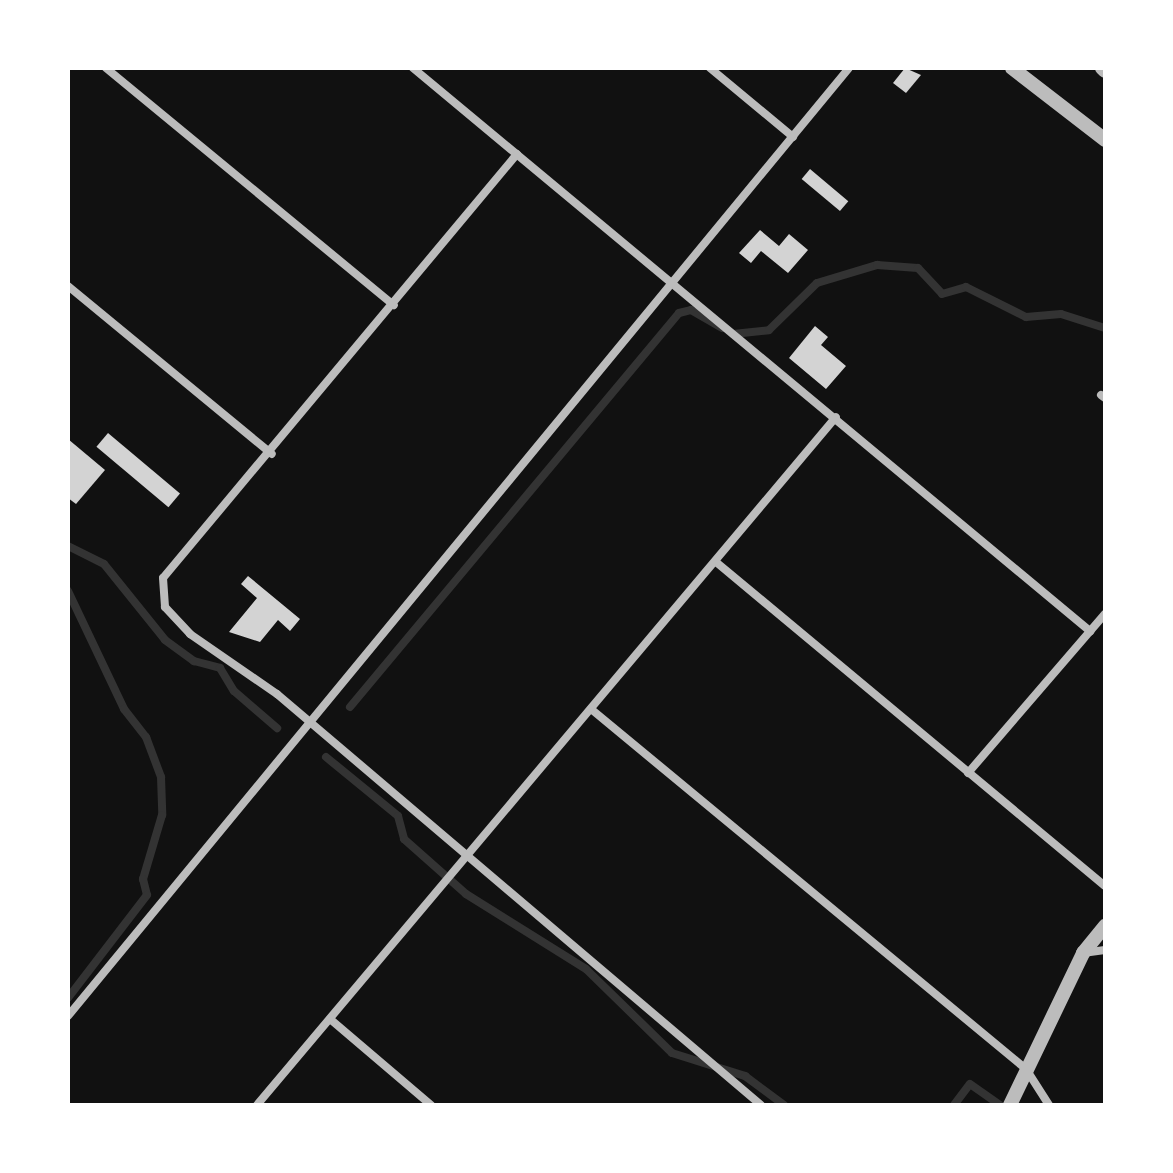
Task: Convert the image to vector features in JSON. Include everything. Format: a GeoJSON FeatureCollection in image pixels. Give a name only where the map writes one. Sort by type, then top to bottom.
{"type":"FeatureCollection","features":[{"type":"Feature","properties":{"kind":"street"},"geometry":{"type":"LineString","coordinates":[[106,68],[394,305]]}},
{"type":"Feature","properties":{"kind":"street"},"geometry":{"type":"LineString","coordinates":[[413,68],[1090,631]]}},
{"type":"Feature","properties":{"kind":"street"},"geometry":{"type":"LineString","coordinates":[[710,68],[793,137]]}},
{"type":"Feature","properties":{"kind":"street"},"geometry":{"type":"LineString","coordinates":[[68,1016],[849,68]]}},
{"type":"Feature","properties":{"kind":"street"},"geometry":{"type":"LineString","coordinates":[[1012,68],[1105,140]]}},
{"type":"Feature","properties":{"kind":"street"},"geometry":{"type":"LineString","coordinates":[[517,154],[272,454],[163,578],[165,607],[309,724],[462,858],[761,1105]]}},
{"type":"Feature","properties":{"kind":"street"},"geometry":{"type":"LineString","coordinates":[[68,286],[272,454]]}},
{"type":"Feature","properties":{"kind":"street"},"geometry":{"type":"LineString","coordinates":[[257,1105],[836,417]]}},
{"type":"Feature","properties":{"kind":"street"},"geometry":{"type":"LineString","coordinates":[[716,562],[1105,886]]}},
{"type":"Feature","properties":{"kind":"street"},"geometry":{"type":"LineString","coordinates":[[968,773],[1105,614]]}},
{"type":"Feature","properties":{"kind":"street"},"geometry":{"type":"LineString","coordinates":[[591,709],[1026,1069],[1049,1105]]}},
{"type":"Feature","properties":{"kind":"street"},"geometry":{"type":"LineString","coordinates":[[1010,1105],[1083,953],[1105,926]]}},
{"type":"Feature","properties":{"kind":"street"},"geometry":{"type":"LineString","coordinates":[[1083,953],[1105,950]]}},
{"type":"Feature","properties":{"kind":"street"},"geometry":{"type":"LineString","coordinates":[[330,1019],[431,1105]]}},
{"type":"Feature","properties":{"kind":"building"},"geometry":{"type":"Polygon","coordinates":[[[905,68],[921,75],[906,93],[893,83],[905,68]]]}},
{"type":"Feature","properties":{"kind":"building"},"geometry":{"type":"Polygon","coordinates":[[[810,169],[848,201],[840,211],[802,179],[810,169]]]}},
{"type":"Feature","properties":{"kind":"building"},"geometry":{"type":"Polygon","coordinates":[[[760,230],[779,246],[789,234],[808,250],[788,273],[761,251],[751,263],[739,253],[760,230]]]}},
{"type":"Feature","properties":{"kind":"building"},"geometry":{"type":"Polygon","coordinates":[[[815,326],[828,337],[821,345],[846,366],[826,389],[789,358],[815,326]]]}},
{"type":"Feature","properties":{"kind":"building"},"geometry":{"type":"Polygon","coordinates":[[[108,433],[180,493],[168,507],[96,447],[108,433]]]}},
{"type":"Feature","properties":{"kind":"building"},"geometry":{"type":"Polygon","coordinates":[[[68,439],[105,470],[76,504],[68,498],[68,439]]]}},
{"type":"Feature","properties":{"kind":"building"},"geometry":{"type":"Polygon","coordinates":[[[248,576],[300,619],[290,631],[278,620],[260,642],[229,632],[257,598],[241,584],[248,576]]]}},
{"type":"Feature","properties":{"kind":"waterway"},"geometry":{"type":"LineString","coordinates":[[733,334],[769,330],[817,283],[877,265],[918,268],[942,294],[966,287],[1026,317],[1061,314],[1105,328]]}},
{"type":"Feature","properties":{"kind":"waterway"},"geometry":{"type":"LineString","coordinates":[[350,707],[679,313],[691,310],[722,328]]}},
{"type":"Feature","properties":{"kind":"waterway"},"geometry":{"type":"LineString","coordinates":[[68,546],[104,564],[165,640],[194,661],[220,668],[234,691],[277,728]]}},
{"type":"Feature","properties":{"kind":"waterway"},"geometry":{"type":"LineString","coordinates":[[68,591],[124,709],[146,737],[161,777],[162,815],[143,879],[147,895],[68,998]]}},
{"type":"Feature","properties":{"kind":"waterway"},"geometry":{"type":"LineString","coordinates":[[326,757],[398,816],[404,839],[466,894],[586,969],[672,1053],[745,1076],[784,1105]]}},
{"type":"Feature","properties":{"kind":"waterway"},"geometry":{"type":"LineString","coordinates":[[954,1105],[970,1084],[1000,1105]]}}]}
